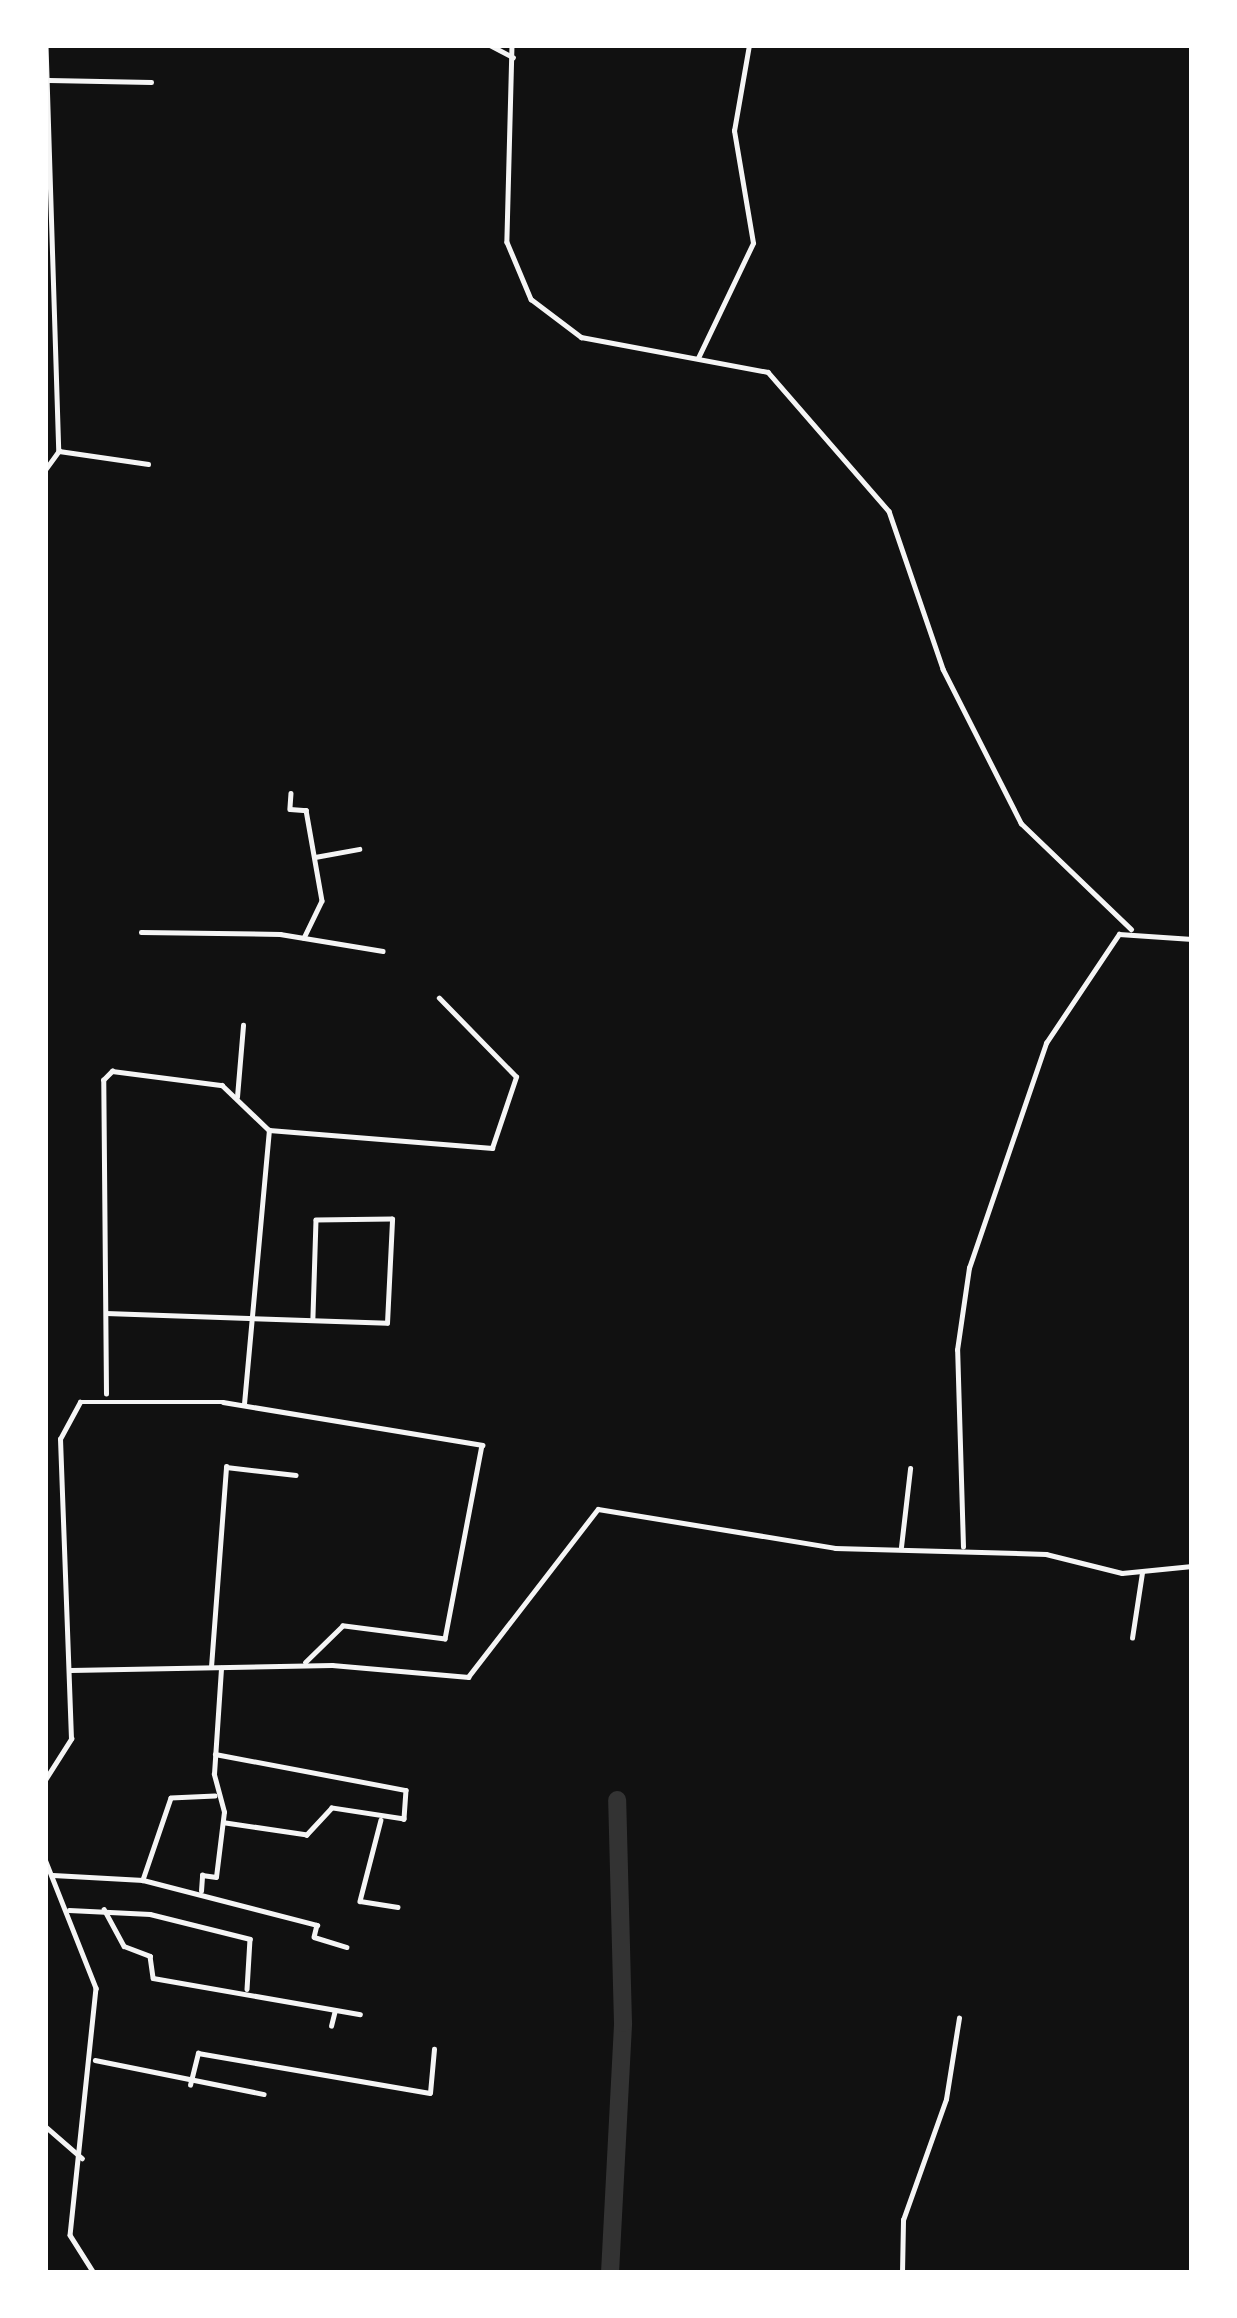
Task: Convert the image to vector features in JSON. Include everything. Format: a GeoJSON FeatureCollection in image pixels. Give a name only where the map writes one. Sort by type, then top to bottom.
{"type":"FeatureCollection","features":[{"type":"Feature","properties":{"kind":"street"},"geometry":{"type":"LineString","coordinates":[[45,470],[59,451],[46,45]]}},
{"type":"Feature","properties":{"kind":"street"},"geometry":{"type":"LineString","coordinates":[[490,45],[513,57]]}},
{"type":"Feature","properties":{"kind":"street"},"geometry":{"type":"LineString","coordinates":[[512,45],[508,242],[531,299],[581,337],[768,372],[889,511],[943,669],[1021,823],[1132,929],[1192,939]]}},
{"type":"Feature","properties":{"kind":"street"},"geometry":{"type":"LineString","coordinates":[[697,360],[753,243],[734,131],[749,45]]}},
{"type":"Feature","properties":{"kind":"street"},"geometry":{"type":"LineString","coordinates":[[49,80],[152,82]]}},
{"type":"Feature","properties":{"kind":"street"},"geometry":{"type":"LineString","coordinates":[[59,451],[148,464]]}},
{"type":"Feature","properties":{"kind":"street"},"geometry":{"type":"LineString","coordinates":[[291,793],[290,809],[306,810],[322,915],[304,938]]}},
{"type":"Feature","properties":{"kind":"street"},"geometry":{"type":"LineString","coordinates":[[315,857],[359,850]]}},
{"type":"Feature","properties":{"kind":"street"},"geometry":{"type":"LineString","coordinates":[[963,1547],[957,1350],[969,1268],[1046,1042],[1132,929]]}},
{"type":"Feature","properties":{"kind":"street"},"geometry":{"type":"LineString","coordinates":[[141,932],[304,938],[383,951]]}},
{"type":"Feature","properties":{"kind":"street"},"geometry":{"type":"LineString","coordinates":[[106,1394],[103,1079],[197,1078],[237,1100],[268,1130],[492,1148],[516,1077],[439,998]]}},
{"type":"Feature","properties":{"kind":"street"},"geometry":{"type":"LineString","coordinates":[[237,1100],[243,1025]]}},
{"type":"Feature","properties":{"kind":"street"},"geometry":{"type":"LineString","coordinates":[[244,1404],[268,1130]]}},
{"type":"Feature","properties":{"kind":"street"},"geometry":{"type":"LineString","coordinates":[[106,1313],[387,1322],[392,1220],[316,1220],[313,1318]]}},
{"type":"Feature","properties":{"kind":"street"},"geometry":{"type":"LineString","coordinates":[[45,1780],[71,1738],[60,1439],[80,1402],[106,1394],[244,1404],[482,1445],[446,1639],[343,1626],[303,1665]]}},
{"type":"Feature","properties":{"kind":"street"},"geometry":{"type":"LineString","coordinates":[[211,1667],[226,1467],[296,1475]]}},
{"type":"Feature","properties":{"kind":"street"},"geometry":{"type":"LineString","coordinates":[[901,1547],[910,1469]]}},
{"type":"Feature","properties":{"kind":"street"},"geometry":{"type":"LineString","coordinates":[[70,1670],[303,1665],[468,1677],[598,1509],[835,1547],[963,1547],[1142,1571],[1192,1566]]}},
{"type":"Feature","properties":{"kind":"street"},"geometry":{"type":"LineString","coordinates":[[1132,1639],[1142,1571]]}},
{"type":"Feature","properties":{"kind":"street"},"geometry":{"type":"LineString","coordinates":[[201,1891],[202,1875],[216,1877],[224,1812],[215,1796],[221,1667]]}},
{"type":"Feature","properties":{"kind":"street"},"geometry":{"type":"LineString","coordinates":[[215,1754],[406,1790],[404,1819],[381,1820],[332,1808],[308,1835],[226,1823]]}},
{"type":"Feature","properties":{"kind":"street"},"geometry":{"type":"LineString","coordinates":[[143,1880],[171,1798],[215,1796]]}},
{"type":"Feature","properties":{"kind":"street"},"geometry":{"type":"LineString","coordinates":[[381,1820],[360,1901],[398,1907]]}},
{"type":"Feature","properties":{"kind":"street"},"geometry":{"type":"LineString","coordinates":[[45,1859],[96,1988],[95,2060],[70,2235],[94,2273]]}},
{"type":"Feature","properties":{"kind":"street"},"geometry":{"type":"LineString","coordinates":[[52,1875],[143,1880],[201,1891],[317,1925],[314,1937],[346,1947]]}},
{"type":"Feature","properties":{"kind":"street"},"geometry":{"type":"LineString","coordinates":[[69,1910],[104,1909],[250,1940],[247,1991]]}},
{"type":"Feature","properties":{"kind":"street"},"geometry":{"type":"LineString","coordinates":[[104,1909],[124,1946],[150,1956],[153,1978],[360,2014]]}},
{"type":"Feature","properties":{"kind":"street"},"geometry":{"type":"LineString","coordinates":[[331,2026],[335,2010]]}},
{"type":"Feature","properties":{"kind":"street"},"geometry":{"type":"LineString","coordinates":[[902,2273],[903,2220],[946,2099],[959,2018]]}},
{"type":"Feature","properties":{"kind":"street"},"geometry":{"type":"LineString","coordinates":[[190,2085],[198,2053],[430,2092],[434,2049]]}},
{"type":"Feature","properties":{"kind":"street"},"geometry":{"type":"LineString","coordinates":[[95,2060],[190,2085],[265,2094]]}},
{"type":"Feature","properties":{"kind":"street"},"geometry":{"type":"LineString","coordinates":[[45,2126],[82,2158]]}},
{"type":"Feature","properties":{"kind":"waterway"},"geometry":{"type":"LineString","coordinates":[[610,2273],[623,2023],[617,1800]]}}]}
